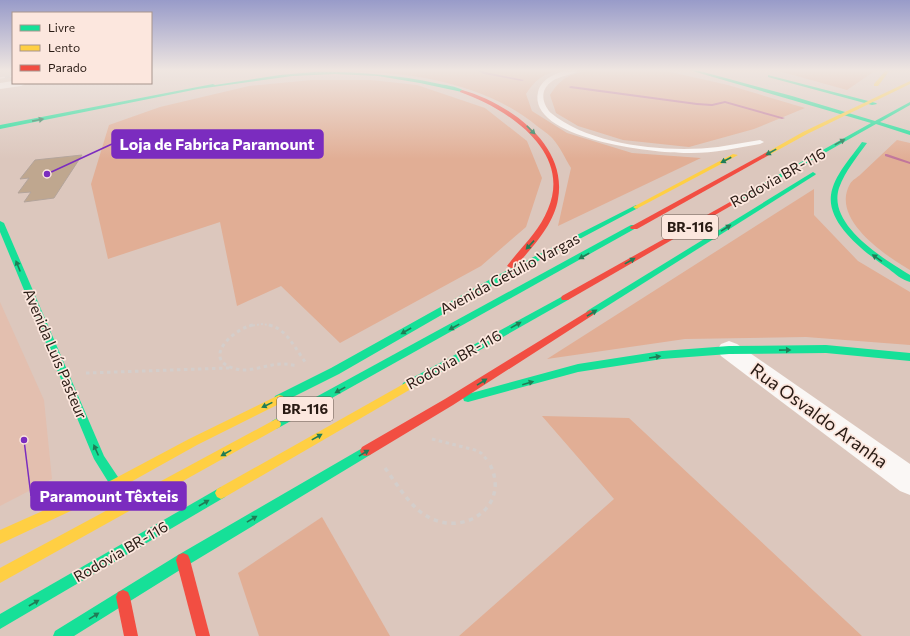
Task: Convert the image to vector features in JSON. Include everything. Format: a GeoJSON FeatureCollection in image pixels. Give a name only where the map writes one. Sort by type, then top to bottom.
{"type":"FeatureCollection","features":[{"type":"Feature","properties":{"kind":"main road"},"geometry":{"type":"LineString","coordinates":[[0,119],[102,100]]}},
{"type":"Feature","properties":{"kind":"main road"},"geometry":{"type":"LineString","coordinates":[[0,127],[139,100]]}},
{"type":"Feature","properties":{"kind":"main road"},"geometry":{"type":"LineString","coordinates":[[484,100],[506,109],[524,123],[541,140],[550,156],[557,175],[557,192],[552,213],[537,237],[501,277]]}},
{"type":"Feature","properties":{"kind":"main road"},"geometry":{"type":"LineString","coordinates":[[802,100],[910,133]]}},
{"type":"Feature","properties":{"kind":"main road"},"geometry":{"type":"LineString","coordinates":[[817,115],[847,100]]}},
{"type":"Feature","properties":{"kind":"main road"},"geometry":{"type":"LineString","coordinates":[[854,100],[907,117]]}},
{"type":"Feature","properties":{"kind":"main road","name":"Rodovia BR-116"},"geometry":{"type":"LineString","coordinates":[[0,576],[805,133],[873,100]]}},
{"type":"Feature","properties":{"kind":"main road","name":"Rodovia BR-116"},"geometry":{"type":"LineString","coordinates":[[0,622],[291,452],[910,103]]}},
{"type":"Feature","properties":{"kind":"main road","name":"Rodovia BR-116"},"geometry":{"type":"LineString","coordinates":[[844,155],[907,117]]}},
{"type":"Feature","properties":{"kind":"main road"},"geometry":{"type":"LineString","coordinates":[[871,139],[838,182],[834,198],[839,218],[872,255],[910,279]]}},
{"type":"Feature","properties":{"kind":"main road","name":"Avenida Getúlio Vargas"},"geometry":{"type":"LineString","coordinates":[[0,537],[116,484],[193,442],[335,372],[501,277],[764,140]]}},
{"type":"Feature","properties":{"kind":"main road","name":"Rodovia BR-116"},"geometry":{"type":"LineString","coordinates":[[60,636],[183,560],[449,402],[823,167]]}},
{"type":"Feature","properties":{"kind":"main road","name":"Avenida Luís Pasteur"},"geometry":{"type":"LineString","coordinates":[[0,222],[100,459],[116,484]]}},
{"type":"Feature","properties":{"kind":"main road"},"geometry":{"type":"LineString","coordinates":[[449,402],[578,368],[662,356],[729,350],[826,349],[910,356]]}},
{"type":"Feature","properties":{"kind":"main road"},"geometry":{"type":"LineString","coordinates":[[183,560],[203,636]]}},
{"type":"Feature","properties":{"kind":"main road"},"geometry":{"type":"LineString","coordinates":[[123,597],[131,636]]}},
{"type":"Feature","properties":{"kind":"street","name":"Rua Osvaldo Aranha"},"geometry":{"type":"LineString","coordinates":[[729,350],[910,482]]}},
{"type":"Feature","properties":{"kind":"lane"},"geometry":{"type":"LineString","coordinates":[[539,100],[539,103],[546,112],[556,121],[572,129],[607,141],[657,149],[713,150],[764,140]]}},
{"type":"Feature","properties":{"kind":"path"},"geometry":{"type":"LineString","coordinates":[[230,368],[222,362],[220,355],[221,347],[226,339],[234,332],[243,327],[266,324],[275,326],[282,331]]}},
{"type":"Feature","properties":{"kind":"path"},"geometry":{"type":"LineString","coordinates":[[62,372],[104,374],[230,368],[244,370],[279,363],[335,372]]}},
{"type":"Feature","properties":{"kind":"path"},"geometry":{"type":"LineString","coordinates":[[403,430],[471,448],[486,457],[495,472],[496,488],[490,506],[481,515],[468,522],[447,524],[429,519],[415,507]]}},
{"type":"Feature","properties":{"kind":"shaded area"},"geometry":{"type":"Polygon","coordinates":[[[191,100],[460,100],[485,108],[527,141],[542,178],[526,227],[481,266],[340,343],[281,286],[237,306],[220,222],[108,259],[91,184],[109,125],[160,107],[191,100]]]}},
{"type":"Feature","properties":{"kind":"shaded area"},"geometry":{"type":"Polygon","coordinates":[[[493,100],[528,100],[532,111],[567,133],[632,153],[701,158],[558,226],[571,168],[556,142],[551,137],[512,109],[493,100]]]}},
{"type":"Feature","properties":{"kind":"shaded area"},"geometry":{"type":"Polygon","coordinates":[[[552,100],[777,100],[805,108],[754,129],[689,147],[623,140],[578,126],[556,113],[552,100]]]}},
{"type":"Feature","properties":{"kind":"shaded area"},"geometry":{"type":"Polygon","coordinates":[[[897,140],[910,143],[910,270],[888,256],[864,235],[854,223],[848,210],[846,197],[852,181],[897,140]]]}},
{"type":"Feature","properties":{"kind":"shaded area"},"geometry":{"type":"Polygon","coordinates":[[[814,189],[814,215],[858,261],[910,292],[910,345],[806,337],[685,339],[547,359],[814,189]]]}},
{"type":"Feature","properties":{"kind":"shaded area"},"geometry":{"type":"Polygon","coordinates":[[[0,302],[44,400],[52,479],[0,506],[0,302]]]}},
{"type":"Feature","properties":{"kind":"shaded area"},"geometry":{"type":"Polygon","coordinates":[[[542,416],[629,418],[862,636],[459,636],[614,499],[542,416]]]}},
{"type":"Feature","properties":{"kind":"shaded area"},"geometry":{"type":"Polygon","coordinates":[[[322,517],[390,636],[259,636],[238,573],[322,517]]]}},
{"type":"Feature","properties":{"kind":"building"},"geometry":{"type":"Polygon","coordinates":[[[82,155],[54,198],[24,202],[31,192],[18,193],[29,178],[20,179],[35,160],[82,155]]]}},
{"type":"Feature","properties":{"kind":"waterway"},"geometry":{"type":"LineString","coordinates":[[665,100],[712,105],[725,102],[783,118]]}},
{"type":"Feature","properties":{"kind":"waterway"},"geometry":{"type":"LineString","coordinates":[[886,155],[910,163]]}},
{"type":"Feature","properties":{"kind":"traffic: fast"},"geometry":{"type":"LineString","coordinates":[[0,127],[139,100]]}},
{"type":"Feature","properties":{"kind":"traffic: fast"},"geometry":{"type":"LineString","coordinates":[[799,100],[910,133]]}},
{"type":"Feature","properties":{"kind":"traffic: fast"},"geometry":{"type":"LineString","coordinates":[[858,100],[874,104]]}},
{"type":"Feature","properties":{"kind":"traffic: fast"},"geometry":{"type":"LineString","coordinates":[[739,199],[910,103]]}},
{"type":"Feature","properties":{"kind":"traffic: fast"},"geometry":{"type":"LineString","coordinates":[[864,143],[838,182],[834,196],[835,209],[841,221],[862,245],[874,255],[910,279]]}},
{"type":"Feature","properties":{"kind":"traffic: fast"},"geometry":{"type":"LineString","coordinates":[[590,313],[813,174]]}},
{"type":"Feature","properties":{"kind":"traffic: fast"},"geometry":{"type":"LineString","coordinates":[[279,399],[335,371],[501,277],[636,207]]}},
{"type":"Feature","properties":{"kind":"traffic: fast"},"geometry":{"type":"LineString","coordinates":[[0,223],[100,459],[116,484]]}},
{"type":"Feature","properties":{"kind":"traffic: fast"},"geometry":{"type":"LineString","coordinates":[[276,424],[634,227]]}},
{"type":"Feature","properties":{"kind":"traffic: fast"},"geometry":{"type":"LineString","coordinates":[[407,386],[565,298]]}},
{"type":"Feature","properties":{"kind":"traffic: fast"},"geometry":{"type":"LineString","coordinates":[[468,398],[578,368],[662,355],[729,350],[826,349],[910,357]]}},
{"type":"Feature","properties":{"kind":"traffic: fast"},"geometry":{"type":"LineString","coordinates":[[60,636],[183,560],[366,451]]}},
{"type":"Feature","properties":{"kind":"traffic: fast"},"geometry":{"type":"LineString","coordinates":[[0,622],[221,493]]}},
{"type":"Feature","properties":{"kind":"traffic: slow"},"geometry":{"type":"LineString","coordinates":[[767,154],[805,133],[874,100]]}},
{"type":"Feature","properties":{"kind":"traffic: slow"},"geometry":{"type":"LineString","coordinates":[[636,207],[735,155]]}},
{"type":"Feature","properties":{"kind":"traffic: slow"},"geometry":{"type":"LineString","coordinates":[[221,493],[407,386]]}},
{"type":"Feature","properties":{"kind":"traffic: slow"},"geometry":{"type":"LineString","coordinates":[[0,537],[116,484],[193,442],[279,399]]}},
{"type":"Feature","properties":{"kind":"traffic: slow"},"geometry":{"type":"LineString","coordinates":[[0,576],[276,424]]}},
{"type":"Feature","properties":{"kind":"traffic: jam"},"geometry":{"type":"LineString","coordinates":[[484,100],[514,117],[530,130],[543,146],[552,163],[557,181],[555,200],[552,209],[537,235],[511,266]]}},
{"type":"Feature","properties":{"kind":"traffic: jam"},"geometry":{"type":"LineString","coordinates":[[634,227],[767,154]]}},
{"type":"Feature","properties":{"kind":"traffic: jam"},"geometry":{"type":"LineString","coordinates":[[565,298],[739,199]]}},
{"type":"Feature","properties":{"kind":"traffic: jam"},"geometry":{"type":"LineString","coordinates":[[366,451],[449,402],[590,313]]}},
{"type":"Feature","properties":{"kind":"traffic: jam"},"geometry":{"type":"LineString","coordinates":[[183,560],[203,636]]}},
{"type":"Feature","properties":{"kind":"traffic: jam"},"geometry":{"type":"LineString","coordinates":[[123,597],[131,636]]}},
{"type":"Feature","properties":{"kind":"place","name":"Loja de Fabrica Paramount"},"geometry":{"type":"Point","coordinates":[47,174]}},
{"type":"Feature","properties":{"kind":"place","name":"Paramount Têxteis"},"geometry":{"type":"Point","coordinates":[24,440]}}]}
